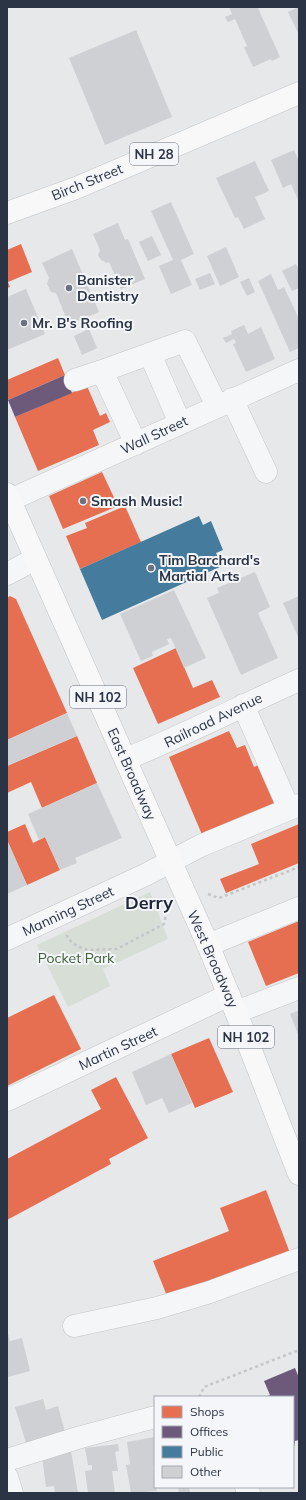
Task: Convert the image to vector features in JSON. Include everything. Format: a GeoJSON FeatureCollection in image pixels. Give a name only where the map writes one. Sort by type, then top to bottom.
{"type":"FeatureCollection","features":[{"type":"Feature","properties":{"kind":"main road","name":"Birch Street"},"geometry":{"type":"LineString","coordinates":[[7,213],[76,188],[299,93]]}},
{"type":"Feature","properties":{"kind":"main road","name":"East Broadway"},"geometry":{"type":"LineString","coordinates":[[8,497],[188,901]]}},
{"type":"Feature","properties":{"kind":"main road","name":"West Broadway"},"geometry":{"type":"LineString","coordinates":[[188,901],[233,1003],[299,1174]]}},
{"type":"Feature","properties":{"kind":"street"},"geometry":{"type":"LineString","coordinates":[[76,380],[185,341],[225,403],[266,472]]}},
{"type":"Feature","properties":{"kind":"street"},"geometry":{"type":"LineString","coordinates":[[150,354],[180,423]]}},
{"type":"Feature","properties":{"kind":"street","name":"Wall Street"},"geometry":{"type":"LineString","coordinates":[[8,497],[136,444],[299,370]]}},
{"type":"Feature","properties":{"kind":"street"},"geometry":{"type":"LineString","coordinates":[[102,371],[136,444]]}},
{"type":"Feature","properties":{"kind":"street"},"geometry":{"type":"LineString","coordinates":[[7,574],[35,559]]}},
{"type":"Feature","properties":{"kind":"street","name":"Railroad Avenue"},"geometry":{"type":"LineString","coordinates":[[126,760],[299,680]]}},
{"type":"Feature","properties":{"kind":"street"},"geometry":{"type":"LineString","coordinates":[[243,705],[294,807]]}},
{"type":"Feature","properties":{"kind":"street","name":"Manning Street"},"geometry":{"type":"LineString","coordinates":[[7,939],[145,875],[200,846],[294,807]]}},
{"type":"Feature","properties":{"kind":"street"},"geometry":{"type":"LineString","coordinates":[[208,945],[299,908]]}},
{"type":"Feature","properties":{"kind":"street","name":"Martin Street"},"geometry":{"type":"LineString","coordinates":[[7,1100],[233,1003],[299,988]]}},
{"type":"Feature","properties":{"kind":"street"},"geometry":{"type":"LineString","coordinates":[[74,1326],[158,1308],[210,1292],[299,1259]]}},
{"type":"Feature","properties":{"kind":"street"},"geometry":{"type":"LineString","coordinates":[[7,1460],[74,1439],[154,1417]]}},
{"type":"Feature","properties":{"kind":"street"},"geometry":{"type":"LineString","coordinates":[[7,1477],[12,1493]]}},
{"type":"Feature","properties":{"kind":"path"},"geometry":{"type":"LineString","coordinates":[[219,898],[299,867]]}},
{"type":"Feature","properties":{"kind":"path"},"geometry":{"type":"LineString","coordinates":[[64,932],[72,943],[79,947],[99,951],[117,949],[164,924]]}},
{"type":"Feature","properties":{"kind":"path"},"geometry":{"type":"LineString","coordinates":[[200,1396],[204,1387],[299,1350]]}},
{"type":"Feature","properties":{"kind":"green space","name":"Pocket Park"},"geometry":{"type":"Polygon","coordinates":[[[150,892],[168,939],[103,969],[110,986],[68,1007],[37,945],[150,892]]]}},
{"type":"Feature","properties":{"kind":"building: Shops"},"geometry":{"type":"Polygon","coordinates":[[[21,244],[32,272],[8,282],[10,287],[7,288],[7,250],[21,244]]]}},
{"type":"Feature","properties":{"kind":"building: Shops"},"geometry":{"type":"Polygon","coordinates":[[[58,358],[65,375],[8,400],[7,380],[58,358]]]}},
{"type":"Feature","properties":{"kind":"building: Shops"},"geometry":{"type":"Polygon","coordinates":[[[87,386],[100,416],[106,413],[110,422],[93,430],[99,445],[38,471],[15,417],[87,386]]]}},
{"type":"Feature","properties":{"kind":"building: Shops","name":"Smash Music!"},"geometry":{"type":"Polygon","coordinates":[[[102,472],[118,506],[63,529],[49,496],[102,472]]]}},
{"type":"Feature","properties":{"kind":"building: Shops"},"geometry":{"type":"Polygon","coordinates":[[[125,506],[141,542],[80,569],[66,536],[87,528],[85,523],[125,506]]]}},
{"type":"Feature","properties":{"kind":"building: Shops"},"geometry":{"type":"Polygon","coordinates":[[[10,596],[16,599],[67,713],[7,740],[7,598],[10,596]]]}},
{"type":"Feature","properties":{"kind":"building: Shops"},"geometry":{"type":"Polygon","coordinates":[[[176,648],[193,688],[212,680],[220,697],[158,724],[133,668],[176,648]]]}},
{"type":"Feature","properties":{"kind":"building: Shops"},"geometry":{"type":"Polygon","coordinates":[[[229,731],[237,748],[245,745],[254,767],[264,762],[281,803],[203,837],[169,757],[229,731]]]}},
{"type":"Feature","properties":{"kind":"building: Shops"},"geometry":{"type":"Polygon","coordinates":[[[77,736],[97,783],[42,808],[31,782],[7,793],[7,766],[77,736]]]}},
{"type":"Feature","properties":{"kind":"building: Shops"},"geometry":{"type":"Polygon","coordinates":[[[25,824],[33,843],[45,837],[60,870],[27,885],[7,840],[7,832],[25,824]]]}},
{"type":"Feature","properties":{"kind":"building: Shops"},"geometry":{"type":"Polygon","coordinates":[[[299,824],[299,863],[226,893],[220,879],[259,864],[251,844],[299,824]]]}},
{"type":"Feature","properties":{"kind":"building: Shops"},"geometry":{"type":"Polygon","coordinates":[[[299,921],[299,973],[266,986],[248,942],[299,921]]]}},
{"type":"Feature","properties":{"kind":"building: Shops"},"geometry":{"type":"Polygon","coordinates":[[[54,995],[81,1049],[7,1086],[7,1018],[54,995]]]}},
{"type":"Feature","properties":{"kind":"building: Shops"},"geometry":{"type":"Polygon","coordinates":[[[209,1038],[233,1092],[195,1108],[171,1054],[209,1038]]]}},
{"type":"Feature","properties":{"kind":"building: Shops"},"geometry":{"type":"Polygon","coordinates":[[[116,1077],[148,1138],[109,1159],[111,1164],[7,1220],[7,1159],[101,1109],[91,1090],[116,1077]]]}},
{"type":"Feature","properties":{"kind":"building: Shops"},"geometry":{"type":"Polygon","coordinates":[[[266,1190],[290,1253],[169,1301],[153,1261],[229,1231],[220,1208],[266,1190]]]}},
{"type":"Feature","properties":{"kind":"building: Offices"},"geometry":{"type":"Polygon","coordinates":[[[65,375],[72,393],[15,417],[8,400],[65,375]]]}},
{"type":"Feature","properties":{"kind":"building: Offices"},"geometry":{"type":"Polygon","coordinates":[[[295,1368],[299,1378],[299,1440],[295,1441],[294,1447],[294,1396],[268,1396],[270,1395],[264,1381],[295,1368]]]}},
{"type":"Feature","properties":{"kind":"building: Public","name":"Tim Barchard's Martial Arts"},"geometry":{"type":"Polygon","coordinates":[[[199,516],[203,525],[211,521],[223,550],[216,553],[222,566],[102,620],[80,569],[199,516]]]}},
{"type":"Feature","properties":{"kind":"building: Other"},"geometry":{"type":"Polygon","coordinates":[[[229,7],[260,7],[258,8],[280,57],[272,61],[271,59],[253,67],[244,47],[247,46],[235,19],[228,22],[225,17],[232,14],[229,7]]]}},
{"type":"Feature","properties":{"kind":"building: Other"},"geometry":{"type":"Polygon","coordinates":[[[299,7],[299,35],[288,12],[299,7]]]}},
{"type":"Feature","properties":{"kind":"building: Other"},"geometry":{"type":"Polygon","coordinates":[[[136,30],[172,117],[105,145],[69,58],[136,30]]]}},
{"type":"Feature","properties":{"kind":"building: Other"},"geometry":{"type":"Polygon","coordinates":[[[294,150],[299,161],[299,202],[291,184],[283,188],[271,160],[294,150]]]}},
{"type":"Feature","properties":{"kind":"building: Other"},"geometry":{"type":"Polygon","coordinates":[[[255,161],[269,191],[255,197],[265,219],[244,229],[238,217],[235,218],[216,178],[255,161]]]}},
{"type":"Feature","properties":{"kind":"building: Other"},"geometry":{"type":"Polygon","coordinates":[[[171,202],[194,254],[181,260],[192,285],[171,294],[159,266],[173,260],[151,211],[171,202]]]}},
{"type":"Feature","properties":{"kind":"building: Other"},"geometry":{"type":"Polygon","coordinates":[[[118,223],[125,240],[128,239],[145,279],[121,289],[109,262],[106,263],[101,260],[98,255],[100,250],[93,234],[118,223]]]}},
{"type":"Feature","properties":{"kind":"building: Other"},"geometry":{"type":"Polygon","coordinates":[[[152,236],[161,255],[148,261],[139,242],[152,236]]]}},
{"type":"Feature","properties":{"kind":"building: Other"},"geometry":{"type":"Polygon","coordinates":[[[226,247],[239,277],[220,286],[207,256],[226,247]]]}},
{"type":"Feature","properties":{"kind":"building: Other","name":"Banister Dentistry"},"geometry":{"type":"Polygon","coordinates":[[[72,249],[99,312],[69,325],[56,293],[51,292],[47,284],[49,278],[42,263],[72,249]]]}},
{"type":"Feature","properties":{"kind":"building: Other"},"geometry":{"type":"Polygon","coordinates":[[[296,264],[299,270],[299,288],[292,291],[282,271],[296,264]]]}},
{"type":"Feature","properties":{"kind":"building: Other"},"geometry":{"type":"Polygon","coordinates":[[[210,273],[215,284],[200,290],[195,279],[210,273]]]}},
{"type":"Feature","properties":{"kind":"building: Other"},"geometry":{"type":"Polygon","coordinates":[[[271,274],[278,290],[284,287],[299,319],[299,348],[290,352],[258,281],[271,274]]]}},
{"type":"Feature","properties":{"kind":"building: Other"},"geometry":{"type":"Polygon","coordinates":[[[249,278],[255,292],[247,296],[240,282],[249,278]]]}},
{"type":"Feature","properties":{"kind":"building: Other","name":"Mr. B's Roofing"},"geometry":{"type":"Polygon","coordinates":[[[26,289],[45,334],[7,350],[7,297],[26,289]]]}},
{"type":"Feature","properties":{"kind":"building: Other"},"geometry":{"type":"Polygon","coordinates":[[[244,325],[248,334],[261,327],[275,359],[246,372],[233,344],[236,343],[234,339],[226,343],[223,338],[232,334],[231,331],[244,325]]]}},
{"type":"Feature","properties":{"kind":"building: Other"},"geometry":{"type":"Polygon","coordinates":[[[89,329],[97,348],[82,355],[74,336],[89,329]]]}},
{"type":"Feature","properties":{"kind":"building: Other"},"geometry":{"type":"Polygon","coordinates":[[[255,572],[270,607],[258,613],[278,658],[241,675],[207,598],[219,593],[217,588],[255,572]]]}},
{"type":"Feature","properties":{"kind":"building: Other"},"geometry":{"type":"Polygon","coordinates":[[[174,590],[206,658],[184,668],[171,638],[167,639],[169,644],[152,652],[153,656],[141,661],[120,614],[174,590]]]}},
{"type":"Feature","properties":{"kind":"building: Other"},"geometry":{"type":"Polygon","coordinates":[[[299,596],[299,639],[283,603],[299,596]]]}},
{"type":"Feature","properties":{"kind":"building: Other"},"geometry":{"type":"Polygon","coordinates":[[[67,713],[77,736],[7,766],[7,740],[67,713]]]}},
{"type":"Feature","properties":{"kind":"building: Other"},"geometry":{"type":"Polygon","coordinates":[[[97,783],[122,838],[75,858],[77,863],[60,870],[45,837],[39,840],[28,814],[97,783]]]}},
{"type":"Feature","properties":{"kind":"building: Other"},"geometry":{"type":"Polygon","coordinates":[[[7,840],[27,885],[7,894],[7,840]]]}},
{"type":"Feature","properties":{"kind":"building: Other"},"geometry":{"type":"Polygon","coordinates":[[[299,1010],[299,1037],[290,1014],[299,1010]]]}},
{"type":"Feature","properties":{"kind":"building: Other"},"geometry":{"type":"Polygon","coordinates":[[[171,1054],[192,1103],[169,1113],[162,1098],[146,1105],[132,1072],[171,1054]]]}},
{"type":"Feature","properties":{"kind":"building: Other"},"geometry":{"type":"Polygon","coordinates":[[[7,1330],[10,1341],[22,1338],[30,1371],[8,1377],[7,1372],[7,1330]]]}},
{"type":"Feature","properties":{"kind":"building: Other"},"geometry":{"type":"Polygon","coordinates":[[[43,1399],[46,1410],[58,1406],[65,1432],[26,1443],[15,1407],[43,1399]]]}},
{"type":"Feature","properties":{"kind":"building: Other"},"geometry":{"type":"Polygon","coordinates":[[[154,1437],[154,1488],[156,1488],[157,1491],[131,1493],[126,1465],[130,1464],[127,1442],[154,1437]]]}},
{"type":"Feature","properties":{"kind":"building: Other"},"geometry":{"type":"Polygon","coordinates":[[[118,1444],[119,1451],[115,1452],[118,1471],[112,1471],[115,1493],[88,1493],[85,1471],[92,1470],[92,1465],[88,1465],[85,1448],[118,1444]]]}},
{"type":"Feature","properties":{"kind":"building: Other"},"geometry":{"type":"Polygon","coordinates":[[[71,1451],[78,1493],[55,1493],[54,1486],[46,1487],[42,1456],[71,1451]]]}},
{"type":"Feature","properties":{"kind":"building: Other"},"geometry":{"type":"Polygon","coordinates":[[[178,1488],[189,1488],[190,1492],[179,1493],[178,1488]]]}},
{"type":"Feature","properties":{"kind":"place","name":"Banister Dentistry"},"geometry":{"type":"Point","coordinates":[69,288]}},
{"type":"Feature","properties":{"kind":"place","name":"Mr. B's Roofing"},"geometry":{"type":"Point","coordinates":[24,323]}},
{"type":"Feature","properties":{"kind":"place","name":"Smash Music!"},"geometry":{"type":"Point","coordinates":[83,501]}},
{"type":"Feature","properties":{"kind":"place","name":"Tim Barchard's Martial Arts"},"geometry":{"type":"Point","coordinates":[151,568]}},
{"type":"Feature","properties":{"kind":"district","name":"Derry"},"geometry":{"type":"Point","coordinates":[149,902]}}]}
